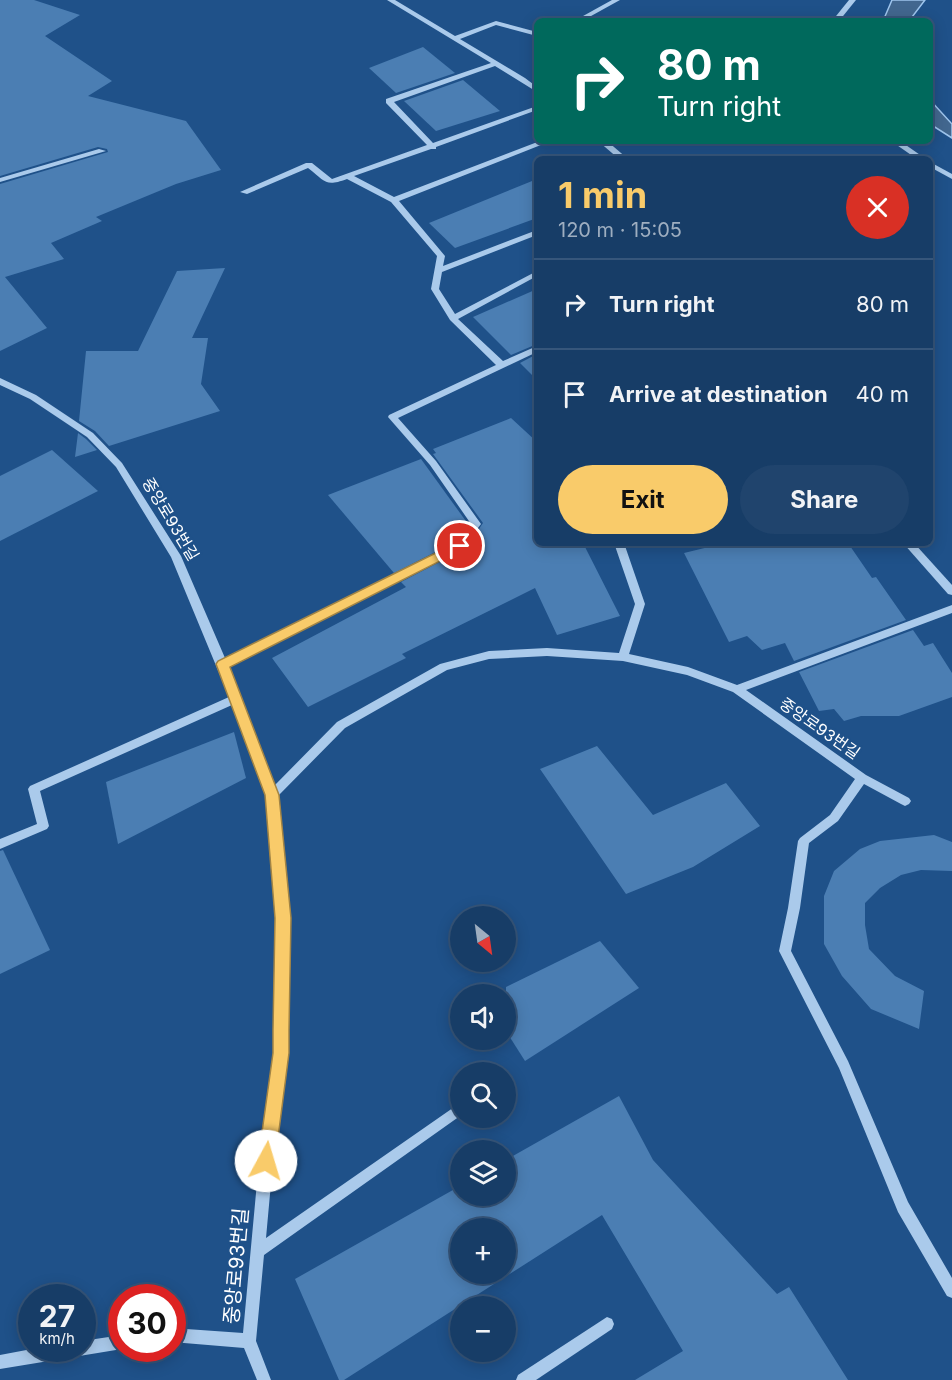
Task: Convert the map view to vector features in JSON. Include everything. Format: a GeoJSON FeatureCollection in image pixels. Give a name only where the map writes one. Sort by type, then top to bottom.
{"type":"FeatureCollection","features":[{"type":"Feature","properties":{"kind":"street"},"geometry":{"type":"LineString","coordinates":[[390,0],[534,88]]}},
{"type":"Feature","properties":{"kind":"street"},"geometry":{"type":"LineString","coordinates":[[583,18],[617,0]]}},
{"type":"Feature","properties":{"kind":"street"},"geometry":{"type":"LineString","coordinates":[[838,18],[854,0]]}},
{"type":"Feature","properties":{"kind":"street"},"geometry":{"type":"LineString","coordinates":[[454,38],[496,23],[534,33]]}},
{"type":"Feature","properties":{"kind":"street"},"geometry":{"type":"LineString","coordinates":[[434,147],[389,101],[496,63]]}},
{"type":"Feature","properties":{"kind":"street"},"geometry":{"type":"LineString","coordinates":[[244,192],[309,165],[331,182],[434,147],[534,109]]}},
{"type":"Feature","properties":{"kind":"street"},"geometry":{"type":"LineString","coordinates":[[394,200],[539,144]]}},
{"type":"Feature","properties":{"kind":"street"},"geometry":{"type":"LineString","coordinates":[[606,144],[620,156]]}},
{"type":"Feature","properties":{"kind":"street"},"geometry":{"type":"LineString","coordinates":[[900,144],[918,156]]}},
{"type":"Feature","properties":{"kind":"street"},"geometry":{"type":"LineString","coordinates":[[0,180],[102,151]]}},
{"type":"Feature","properties":{"kind":"street"},"geometry":{"type":"LineString","coordinates":[[933,166],[952,177]]}},
{"type":"Feature","properties":{"kind":"street"},"geometry":{"type":"LineString","coordinates":[[348,176],[394,200],[441,256],[435,289],[453,318],[502,365]]}},
{"type":"Feature","properties":{"kind":"street"},"geometry":{"type":"LineString","coordinates":[[438,271],[534,233]]}},
{"type":"Feature","properties":{"kind":"street"},"geometry":{"type":"LineString","coordinates":[[453,318],[534,275]]}},
{"type":"Feature","properties":{"kind":"street"},"geometry":{"type":"LineString","coordinates":[[222,664],[460,546],[476,524],[433,463],[392,417],[534,350]]}},
{"type":"Feature","properties":{"kind":"street","name":"중앙로93번길"},"geometry":{"type":"LineString","coordinates":[[0,381],[33,398],[90,435],[119,465],[176,556],[222,664],[272,795],[283,918],[281,1053],[268,1138],[249,1341],[264,1380]]}},
{"type":"Feature","properties":{"kind":"street"},"geometry":{"type":"LineString","coordinates":[[620,546],[640,604],[623,657]]}},
{"type":"Feature","properties":{"kind":"street"},"geometry":{"type":"LineString","coordinates":[[911,546],[952,591]]}},
{"type":"Feature","properties":{"kind":"street"},"geometry":{"type":"LineString","coordinates":[[737,689],[952,609]]}},
{"type":"Feature","properties":{"kind":"street","name":"중앙로93번길"},"geometry":{"type":"LineString","coordinates":[[272,795],[341,725],[444,667],[489,655],[547,652],[623,657],[688,671],[737,689],[862,778],[834,818],[804,841],[785,951],[844,1065],[903,1207],[952,1291]]}},
{"type":"Feature","properties":{"kind":"street"},"geometry":{"type":"LineString","coordinates":[[0,844],[43,826],[34,789],[236,699]]}},
{"type":"Feature","properties":{"kind":"street"},"geometry":{"type":"LineString","coordinates":[[862,778],[905,801]]}},
{"type":"Feature","properties":{"kind":"street"},"geometry":{"type":"LineString","coordinates":[[257,1252],[450,1116]]}},
{"type":"Feature","properties":{"kind":"street"},"geometry":{"type":"LineString","coordinates":[[523,1380],[607,1324]]}},
{"type":"Feature","properties":{"kind":"street"},"geometry":{"type":"LineString","coordinates":[[186,1336],[249,1341]]}},
{"type":"Feature","properties":{"kind":"street"},"geometry":{"type":"LineString","coordinates":[[0,1362],[18,1359]]}},
{"type":"Feature","properties":{"kind":"water"},"geometry":{"type":"Polygon","coordinates":[[[892,0],[925,0],[911,18],[884,18],[892,0]]]}},
{"type":"Feature","properties":{"kind":"water"},"geometry":{"type":"Polygon","coordinates":[[[933,103],[952,124],[952,138],[933,126],[933,103]]]}},
{"type":"Feature","properties":{"kind":"building"},"geometry":{"type":"Polygon","coordinates":[[[0,0],[34,0],[80,15],[45,36],[112,81],[88,96],[186,121],[221,170],[176,184],[96,217],[102,221],[51,243],[64,259],[5,277],[47,328],[0,351],[0,184],[108,152],[107,149],[98,147],[0,176],[0,0]]]}},
{"type":"Feature","properties":{"kind":"building"},"geometry":{"type":"Polygon","coordinates":[[[423,47],[455,73],[396,93],[369,68],[423,47]]]}},
{"type":"Feature","properties":{"kind":"building"},"geometry":{"type":"Polygon","coordinates":[[[463,80],[500,111],[436,131],[404,101],[463,80]]]}},
{"type":"Feature","properties":{"kind":"building"},"geometry":{"type":"Polygon","coordinates":[[[534,180],[534,219],[455,248],[429,223],[534,180]]]}},
{"type":"Feature","properties":{"kind":"building"},"geometry":{"type":"Polygon","coordinates":[[[225,268],[192,338],[208,338],[201,384],[220,411],[109,446],[95,431],[79,421],[86,351],[138,351],[177,271],[225,268]]]}},
{"type":"Feature","properties":{"kind":"building"},"geometry":{"type":"Polygon","coordinates":[[[534,290],[534,345],[511,355],[473,317],[534,290]]]}},
{"type":"Feature","properties":{"kind":"building"},"geometry":{"type":"Polygon","coordinates":[[[534,356],[534,377],[520,363],[534,356]]]}},
{"type":"Feature","properties":{"kind":"building"},"geometry":{"type":"Polygon","coordinates":[[[511,418],[534,439],[534,546],[585,546],[620,616],[557,635],[535,588],[402,654],[406,658],[308,707],[272,658],[406,587],[401,582],[465,549],[483,523],[433,454],[436,453],[433,449],[511,418]]]}},
{"type":"Feature","properties":{"kind":"building"},"geometry":{"type":"Polygon","coordinates":[[[78,433],[86,439],[97,450],[75,457],[78,433]]]}},
{"type":"Feature","properties":{"kind":"building"},"geometry":{"type":"Polygon","coordinates":[[[52,450],[98,491],[0,541],[0,476],[52,450]]]}},
{"type":"Feature","properties":{"kind":"building"},"geometry":{"type":"Polygon","coordinates":[[[421,459],[468,524],[455,542],[394,573],[328,495],[421,459]]]}},
{"type":"Feature","properties":{"kind":"building"},"geometry":{"type":"Polygon","coordinates":[[[713,546],[850,546],[872,578],[876,577],[906,620],[794,661],[785,643],[762,650],[747,636],[729,642],[684,553],[713,546]]]}},
{"type":"Feature","properties":{"kind":"building"},"geometry":{"type":"Polygon","coordinates":[[[913,630],[924,646],[933,643],[952,673],[952,697],[899,716],[861,716],[844,721],[834,709],[819,711],[799,672],[913,630]]]}},
{"type":"Feature","properties":{"kind":"building"},"geometry":{"type":"Polygon","coordinates":[[[234,732],[246,778],[118,844],[106,782],[234,732]]]}},
{"type":"Feature","properties":{"kind":"building"},"geometry":{"type":"Polygon","coordinates":[[[597,746],[653,815],[726,783],[760,826],[693,867],[626,894],[540,769],[597,746]]]}},
{"type":"Feature","properties":{"kind":"building"},"geometry":{"type":"Polygon","coordinates":[[[934,835],[952,842],[952,871],[921,870],[901,875],[880,888],[865,903],[865,925],[869,949],[895,976],[924,991],[919,1029],[871,1009],[842,976],[824,944],[824,896],[834,871],[860,849],[880,841],[934,835]]]}},
{"type":"Feature","properties":{"kind":"building"},"geometry":{"type":"Polygon","coordinates":[[[3,850],[50,950],[0,974],[0,851],[3,850]]]}},
{"type":"Feature","properties":{"kind":"building"},"geometry":{"type":"Polygon","coordinates":[[[600,941],[639,988],[525,1061],[516,1047],[516,984],[512,984],[600,941]]]}},
{"type":"Feature","properties":{"kind":"building"},"geometry":{"type":"Polygon","coordinates":[[[619,1096],[653,1160],[777,1294],[789,1287],[848,1380],[635,1380],[683,1351],[602,1215],[516,1270],[516,1218],[450,1218],[450,1284],[494,1284],[475,1296],[450,1296],[450,1312],[344,1380],[339,1380],[295,1279],[450,1192],[450,1206],[516,1206],[516,1154],[619,1096]]]}},
{"type":"Feature","properties":{"kind":"route"},"geometry":{"type":"LineString","coordinates":[[266,1161],[281,1053],[283,918],[272,795],[222,664],[460,546]]}}]}
